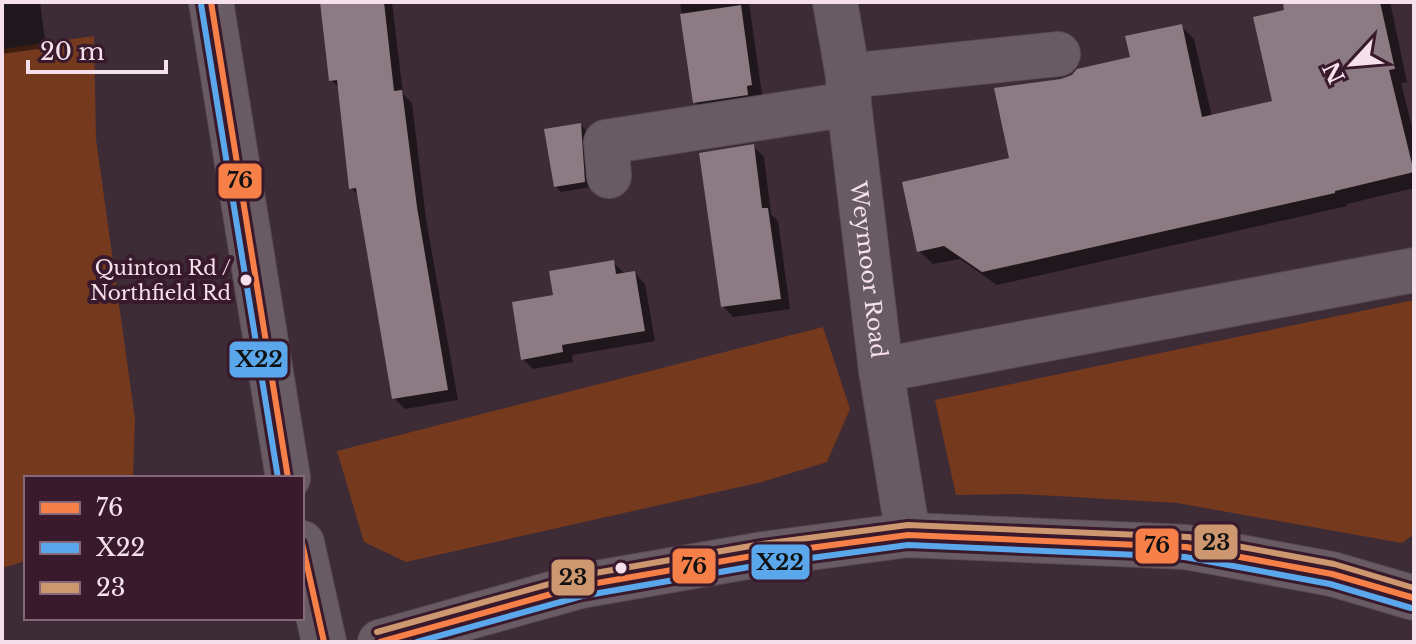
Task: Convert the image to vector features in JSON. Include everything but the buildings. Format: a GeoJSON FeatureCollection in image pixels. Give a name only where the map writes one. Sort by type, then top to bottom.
{"type":"FeatureCollection","features":[{"type":"Feature","properties":{"kind":"street"},"geometry":{"type":"LineString","coordinates":[[211,2],[288,476]]}},
{"type":"Feature","properties":{"kind":"street","name":"Weymoor Road"},"geometry":{"type":"LineString","coordinates":[[835,2],[881,370],[908,535]]}},
{"type":"Feature","properties":{"kind":"street"},"geometry":{"type":"LineString","coordinates":[[609,176],[606,142],[848,90],[1058,54]]}},
{"type":"Feature","properties":{"kind":"street"},"geometry":{"type":"LineString","coordinates":[[881,370],[1414,270]]}},
{"type":"Feature","properties":{"kind":"street"},"geometry":{"type":"LineString","coordinates":[[380,642],[580,586],[764,554],[908,535],[1186,547],[1332,574],[1414,598]]}},
{"type":"Feature","properties":{"kind":"street"},"geometry":{"type":"LineString","coordinates":[[304,552],[324,642]]}},
{"type":"Feature","properties":{"kind":"shaded area"},"geometry":{"type":"Polygon","coordinates":[[[94,36],[96,139],[135,419],[133,476],[24,476],[24,562],[2,568],[2,49],[94,36]]]}},
{"type":"Feature","properties":{"kind":"shaded area"},"geometry":{"type":"Polygon","coordinates":[[[1414,300],[1414,534],[1402,543],[1177,503],[1021,494],[956,495],[935,400],[1414,300]]]}},
{"type":"Feature","properties":{"kind":"shaded area"},"geometry":{"type":"Polygon","coordinates":[[[823,327],[850,409],[827,462],[762,482],[406,562],[364,542],[337,451],[823,327]]]}},
{"type":"Feature","properties":{"kind":"transit line","name":"76"},"geometry":{"type":"LineString","coordinates":[[211,2],[288,476]]}},
{"type":"Feature","properties":{"kind":"transit line","name":"X22"},"geometry":{"type":"LineString","coordinates":[[201,4],[278,476]]}},
{"type":"Feature","properties":{"kind":"transit line","name":"23"},"geometry":{"type":"LineString","coordinates":[[377,632],[578,576],[762,544],[908,525],[1188,537],[1334,564],[1414,588]]}},
{"type":"Feature","properties":{"kind":"transit line","name":"76"},"geometry":{"type":"LineString","coordinates":[[380,642],[580,586],[764,554],[908,535],[1186,547],[1332,574],[1414,598]]}},
{"type":"Feature","properties":{"kind":"transit line","name":"X22"},"geometry":{"type":"LineString","coordinates":[[417,642],[582,596],[766,564],[908,545],[1185,557],[1330,584],[1411,608]]}},
{"type":"Feature","properties":{"kind":"transit line","name":"76"},"geometry":{"type":"LineString","coordinates":[[304,552],[324,642]]}},
{"type":"Feature","properties":{"kind":"place","name":"Quinton Rd / Northfield Rd"},"geometry":{"type":"Point","coordinates":[246,280]}}]}
